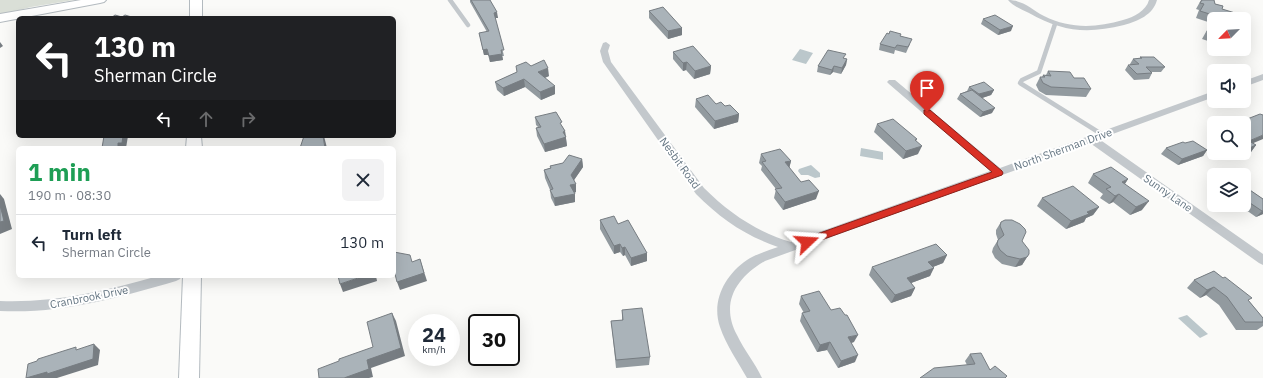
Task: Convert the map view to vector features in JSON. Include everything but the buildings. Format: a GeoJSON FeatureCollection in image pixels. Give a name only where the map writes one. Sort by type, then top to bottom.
{"type":"FeatureCollection","features":[{"type":"Feature","properties":{"kind":"main road"},"geometry":{"type":"LineString","coordinates":[[0,18],[100,0]]}},
{"type":"Feature","properties":{"kind":"main road"},"geometry":{"type":"LineString","coordinates":[[196,0],[196,16]]}},
{"type":"Feature","properties":{"kind":"main road"},"geometry":{"type":"LineString","coordinates":[[189,378],[192,278]]}},
{"type":"Feature","properties":{"kind":"street"},"geometry":{"type":"LineString","coordinates":[[1012,0],[1055,24],[1069,28],[1094,29],[1126,21],[1146,12],[1153,0]]}},
{"type":"Feature","properties":{"kind":"street","name":"Nesbit Road"},"geometry":{"type":"LineString","coordinates":[[606,45],[604,51],[607,62],[700,191],[718,209],[741,225],[773,241],[792,247]]}},
{"type":"Feature","properties":{"kind":"street"},"geometry":{"type":"LineString","coordinates":[[1251,81],[1263,77]]}},
{"type":"Feature","properties":{"kind":"street"},"geometry":{"type":"LineString","coordinates":[[892,82],[999,173]]}},
{"type":"Feature","properties":{"kind":"street","name":"North Sherman Drive"},"geometry":{"type":"LineString","coordinates":[[755,378],[731,337],[726,325],[724,302],[732,282],[741,270],[756,260],[1207,97]]}},
{"type":"Feature","properties":{"kind":"street","name":"Sunny Lane"},"geometry":{"type":"LineString","coordinates":[[1092,139],[1263,260]]}},
{"type":"Feature","properties":{"kind":"street","name":"Cranbrook Drive"},"geometry":{"type":"LineString","coordinates":[[0,306],[28,307],[70,302],[99,297],[169,278]]}},
{"type":"Feature","properties":{"kind":"lane"},"geometry":{"type":"LineString","coordinates":[[450,0],[468,25]]}},
{"type":"Feature","properties":{"kind":"lane"},"geometry":{"type":"LineString","coordinates":[[1055,24],[1039,72],[1022,80],[1020,83],[1103,135]]}},
{"type":"Feature","properties":{"kind":"shaded area"},"geometry":{"type":"Polygon","coordinates":[[[0,0],[74,0],[31,7],[0,15],[0,0]]]}},
{"type":"Feature","properties":{"kind":"shaded area"},"geometry":{"type":"Polygon","coordinates":[[[800,49],[813,53],[806,64],[792,60],[800,49]]]}},
{"type":"Feature","properties":{"kind":"shaded area"},"geometry":{"type":"Polygon","coordinates":[[[861,148],[883,152],[883,160],[860,156],[861,148]]]}},
{"type":"Feature","properties":{"kind":"shaded area"},"geometry":{"type":"Polygon","coordinates":[[[811,165],[820,173],[820,177],[815,178],[808,175],[801,175],[798,171],[799,169],[811,165]]]}},
{"type":"Feature","properties":{"kind":"shaded area"},"geometry":{"type":"Polygon","coordinates":[[[1187,315],[1208,334],[1200,338],[1178,318],[1187,315]]]}},
{"type":"Feature","properties":{"kind":"route"},"geometry":{"type":"LineString","coordinates":[[807,242],[999,173],[927,112]]}}]}
